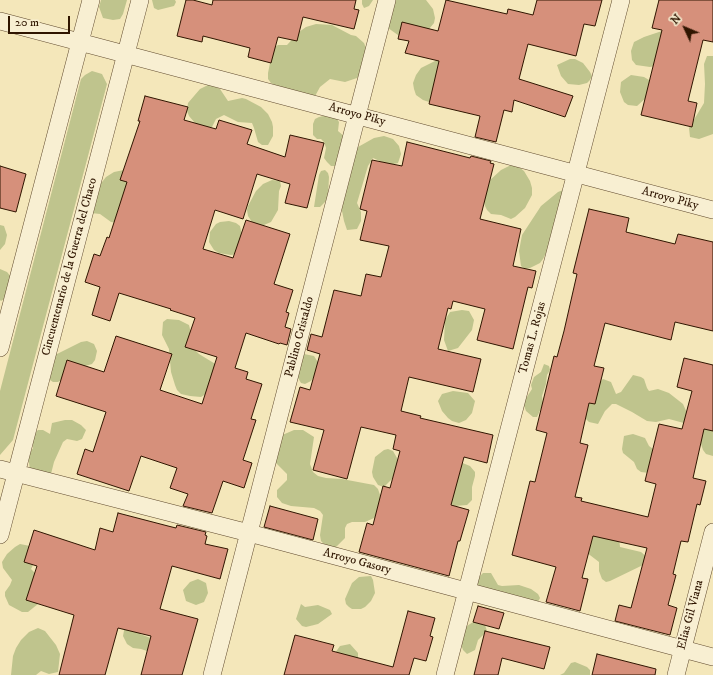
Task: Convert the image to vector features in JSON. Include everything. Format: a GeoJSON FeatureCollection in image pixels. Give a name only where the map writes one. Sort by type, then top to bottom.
{"type":"FeatureCollection","features":[{"type":"Feature","properties":{"kind":"street"},"geometry":{"type":"LineString","coordinates":[[0,348],[91,0]]}},
{"type":"Feature","properties":{"kind":"street","name":"Cincuentenario de la Guerra del Chaco"},"geometry":{"type":"LineString","coordinates":[[0,535],[8,471],[140,0]]}},
{"type":"Feature","properties":{"kind":"street","name":"Pablino Cristaldo"},"geometry":{"type":"LineString","coordinates":[[212,675],[388,0]]}},
{"type":"Feature","properties":{"kind":"street","name":"Tomas L. Rojas"},"geometry":{"type":"LineString","coordinates":[[445,675],[621,0]]}},
{"type":"Feature","properties":{"kind":"street","name":"Arroyo Piky"},"geometry":{"type":"LineString","coordinates":[[0,21],[713,210]]}},
{"type":"Feature","properties":{"kind":"street","name":"Arroyo Gasory"},"geometry":{"type":"LineString","coordinates":[[8,471],[249,533],[713,657]]}},
{"type":"Feature","properties":{"kind":"street","name":"Elias Gil Viana"},"geometry":{"type":"LineString","coordinates":[[676,675],[713,532]]}},
{"type":"Feature","properties":{"kind":"green space"},"geometry":{"type":"Polygon","coordinates":[[[101,0],[127,0],[120,19],[113,20],[103,18],[99,7],[101,0]]]}},
{"type":"Feature","properties":{"kind":"green space"},"geometry":{"type":"Polygon","coordinates":[[[152,0],[175,0],[176,2],[174,6],[158,10],[154,8],[152,0]]]}},
{"type":"Feature","properties":{"kind":"green space"},"geometry":{"type":"Polygon","coordinates":[[[362,0],[373,0],[369,6],[364,8],[362,0]]]}},
{"type":"Feature","properties":{"kind":"green space"},"geometry":{"type":"Polygon","coordinates":[[[395,0],[426,0],[433,9],[435,18],[434,23],[413,42],[405,40],[381,23],[395,0]]]}},
{"type":"Feature","properties":{"kind":"green space"},"geometry":{"type":"Polygon","coordinates":[[[316,24],[332,25],[356,36],[364,43],[368,53],[362,72],[357,78],[345,82],[330,79],[320,87],[314,98],[280,88],[271,83],[268,79],[268,73],[273,48],[278,45],[287,45],[299,32],[306,27],[316,24]]]}},
{"type":"Feature","properties":{"kind":"green space"},"geometry":{"type":"Polygon","coordinates":[[[662,31],[655,66],[650,67],[636,65],[632,60],[631,51],[634,42],[662,31]]]}},
{"type":"Feature","properties":{"kind":"green space"},"geometry":{"type":"Polygon","coordinates":[[[707,56],[713,56],[713,134],[699,139],[690,137],[689,128],[704,103],[704,64],[707,56]]]}},
{"type":"Feature","properties":{"kind":"green space"},"geometry":{"type":"Polygon","coordinates":[[[439,59],[439,101],[429,102],[416,95],[413,83],[421,68],[439,59]]]}},
{"type":"Feature","properties":{"kind":"green space"},"geometry":{"type":"Polygon","coordinates":[[[570,59],[575,59],[583,63],[590,72],[592,76],[587,83],[579,85],[568,84],[561,76],[557,65],[570,59]]]}},
{"type":"Feature","properties":{"kind":"green space"},"geometry":{"type":"Polygon","coordinates":[[[92,71],[102,74],[107,84],[13,440],[0,455],[0,391],[81,79],[92,71]]]}},
{"type":"Feature","properties":{"kind":"green space"},"geometry":{"type":"Polygon","coordinates":[[[631,75],[644,77],[649,80],[651,84],[647,97],[637,106],[628,105],[624,102],[620,92],[621,82],[631,75]]]}},
{"type":"Feature","properties":{"kind":"green space"},"geometry":{"type":"Polygon","coordinates":[[[210,84],[220,89],[228,101],[242,98],[246,99],[261,107],[268,114],[272,122],[273,136],[268,145],[262,145],[258,142],[252,123],[238,122],[224,115],[216,119],[212,127],[208,128],[199,126],[195,123],[187,111],[188,103],[200,89],[210,84]]]}},
{"type":"Feature","properties":{"kind":"green space"},"geometry":{"type":"Polygon","coordinates":[[[328,115],[337,119],[339,122],[338,131],[345,137],[337,166],[331,166],[327,162],[324,158],[326,148],[324,142],[321,139],[317,139],[313,135],[313,124],[315,119],[328,115]]]}},
{"type":"Feature","properties":{"kind":"green space"},"geometry":{"type":"Polygon","coordinates":[[[384,136],[393,139],[399,146],[401,154],[398,163],[389,165],[373,158],[368,166],[357,203],[361,212],[361,221],[357,229],[347,230],[342,211],[342,202],[351,174],[350,164],[352,155],[358,147],[374,138],[384,136]]]}},
{"type":"Feature","properties":{"kind":"green space"},"geometry":{"type":"Polygon","coordinates":[[[515,164],[524,171],[530,181],[532,195],[525,208],[511,219],[501,215],[491,214],[485,206],[483,197],[489,181],[501,170],[515,164]]]}},
{"type":"Feature","properties":{"kind":"green space"},"geometry":{"type":"Polygon","coordinates":[[[124,170],[130,178],[120,223],[111,222],[100,214],[91,213],[98,187],[106,177],[114,172],[124,170]]]}},
{"type":"Feature","properties":{"kind":"green space"},"geometry":{"type":"Polygon","coordinates":[[[325,170],[329,177],[328,197],[320,207],[314,207],[319,175],[321,171],[325,170]]]}},
{"type":"Feature","properties":{"kind":"green space"},"geometry":{"type":"Polygon","coordinates":[[[272,180],[280,181],[281,186],[279,191],[278,210],[271,222],[259,227],[254,225],[248,216],[248,206],[256,191],[263,184],[272,180]]]}},
{"type":"Feature","properties":{"kind":"green space"},"geometry":{"type":"Polygon","coordinates":[[[563,190],[567,191],[550,245],[540,263],[525,269],[521,266],[519,251],[522,235],[541,206],[558,192],[563,190]]]}},
{"type":"Feature","properties":{"kind":"green space"},"geometry":{"type":"Polygon","coordinates":[[[229,221],[240,226],[242,235],[237,254],[231,255],[219,253],[214,250],[209,242],[210,232],[216,224],[229,221]]]}},
{"type":"Feature","properties":{"kind":"green space"},"geometry":{"type":"Polygon","coordinates":[[[0,225],[4,226],[7,235],[5,244],[0,250],[0,225]]]}},
{"type":"Feature","properties":{"kind":"green space"},"geometry":{"type":"Polygon","coordinates":[[[0,269],[7,272],[12,278],[10,295],[1,301],[0,300],[0,269]]]}},
{"type":"Feature","properties":{"kind":"green space"},"geometry":{"type":"Polygon","coordinates":[[[462,310],[469,311],[474,320],[472,330],[458,348],[448,351],[444,340],[445,320],[450,312],[462,310]]]}},
{"type":"Feature","properties":{"kind":"green space"},"geometry":{"type":"Polygon","coordinates":[[[167,319],[179,320],[189,325],[195,350],[217,365],[209,392],[201,397],[181,394],[177,390],[171,372],[169,349],[162,335],[163,322],[167,319]]]}},
{"type":"Feature","properties":{"kind":"green space"},"geometry":{"type":"Polygon","coordinates":[[[87,341],[94,344],[97,351],[95,360],[92,364],[85,366],[58,382],[53,382],[47,378],[55,355],[81,342],[87,341]]]}},
{"type":"Feature","properties":{"kind":"green space"},"geometry":{"type":"Polygon","coordinates":[[[304,354],[314,356],[319,364],[318,371],[311,381],[305,384],[301,383],[294,371],[297,360],[304,354]]]}},
{"type":"Feature","properties":{"kind":"green space"},"geometry":{"type":"Polygon","coordinates":[[[544,364],[549,366],[550,370],[547,375],[542,396],[543,404],[537,417],[533,417],[526,411],[523,403],[532,389],[531,385],[534,377],[541,372],[544,364]]]}},
{"type":"Feature","properties":{"kind":"green space"},"geometry":{"type":"Polygon","coordinates":[[[633,375],[644,379],[649,391],[658,389],[669,393],[683,404],[687,413],[713,421],[713,456],[706,454],[703,450],[695,426],[669,419],[656,422],[647,421],[616,404],[612,404],[605,411],[598,424],[589,422],[583,416],[597,385],[603,379],[611,382],[616,394],[621,392],[633,375]]]}},
{"type":"Feature","properties":{"kind":"green space"},"geometry":{"type":"Polygon","coordinates":[[[453,391],[468,393],[475,401],[472,413],[466,420],[459,423],[448,418],[442,411],[438,401],[442,394],[453,391]]]}},
{"type":"Feature","properties":{"kind":"green space"},"geometry":{"type":"Polygon","coordinates":[[[72,420],[86,430],[82,439],[77,441],[67,439],[63,442],[54,462],[50,478],[30,470],[28,456],[33,448],[31,438],[38,430],[43,430],[50,434],[52,423],[72,420]]]}},
{"type":"Feature","properties":{"kind":"green space"},"geometry":{"type":"Polygon","coordinates":[[[294,430],[303,430],[314,437],[310,464],[313,472],[318,476],[374,485],[378,489],[380,495],[380,507],[378,513],[374,518],[365,522],[352,522],[347,524],[345,528],[345,538],[336,547],[330,548],[321,541],[320,535],[323,515],[320,511],[314,508],[291,506],[282,503],[277,497],[277,490],[287,480],[287,474],[273,460],[280,436],[294,430]]]}},
{"type":"Feature","properties":{"kind":"green space"},"geometry":{"type":"Polygon","coordinates":[[[633,434],[645,438],[649,446],[656,451],[649,473],[641,472],[637,469],[634,462],[623,453],[622,449],[624,436],[633,434]]]}},
{"type":"Feature","properties":{"kind":"green space"},"geometry":{"type":"Polygon","coordinates":[[[388,449],[393,451],[397,458],[398,464],[392,479],[384,487],[378,485],[372,472],[375,457],[384,450],[388,449]]]}},
{"type":"Feature","properties":{"kind":"green space"},"geometry":{"type":"Polygon","coordinates":[[[460,462],[470,466],[475,472],[475,476],[472,487],[472,500],[467,505],[455,506],[451,504],[460,462]]]}},
{"type":"Feature","properties":{"kind":"green space"},"geometry":{"type":"Polygon","coordinates":[[[591,503],[601,511],[619,538],[620,547],[641,552],[648,558],[643,565],[610,581],[606,582],[602,579],[599,571],[599,562],[582,549],[587,507],[591,503]]]}},
{"type":"Feature","properties":{"kind":"green space"},"geometry":{"type":"Polygon","coordinates":[[[20,544],[30,546],[36,559],[31,569],[36,574],[40,597],[38,604],[28,612],[22,612],[9,605],[5,596],[5,592],[12,580],[3,568],[2,562],[7,554],[20,544]]]}},
{"type":"Feature","properties":{"kind":"green space"},"geometry":{"type":"Polygon","coordinates":[[[483,573],[491,573],[498,585],[519,585],[531,589],[538,594],[540,598],[538,602],[510,596],[507,593],[502,593],[485,599],[477,584],[483,573]]]}},
{"type":"Feature","properties":{"kind":"green space"},"geometry":{"type":"Polygon","coordinates":[[[371,576],[375,593],[371,601],[361,609],[352,609],[346,604],[345,599],[352,583],[359,577],[371,576]]]}},
{"type":"Feature","properties":{"kind":"green space"},"geometry":{"type":"Polygon","coordinates":[[[198,579],[206,583],[208,593],[204,602],[196,605],[186,601],[183,590],[190,582],[198,579]]]}},
{"type":"Feature","properties":{"kind":"green space"},"geometry":{"type":"Polygon","coordinates":[[[301,604],[305,607],[318,605],[330,610],[332,614],[318,624],[306,627],[302,626],[296,619],[301,604]]]}},
{"type":"Feature","properties":{"kind":"green space"},"geometry":{"type":"Polygon","coordinates":[[[473,622],[485,625],[487,631],[478,640],[475,650],[467,654],[463,650],[460,641],[464,628],[473,622]]]}},
{"type":"Feature","properties":{"kind":"green space"},"geometry":{"type":"Polygon","coordinates":[[[140,624],[140,634],[156,640],[150,652],[133,648],[127,644],[123,636],[125,625],[140,624]]]}},
{"type":"Feature","properties":{"kind":"green space"},"geometry":{"type":"Polygon","coordinates":[[[38,628],[45,631],[56,645],[60,654],[58,672],[49,674],[41,671],[36,675],[11,675],[13,656],[16,648],[29,632],[38,628]]]}},
{"type":"Feature","properties":{"kind":"green space"},"geometry":{"type":"Polygon","coordinates":[[[350,644],[358,653],[358,662],[335,653],[340,646],[350,644]]]}},
{"type":"Feature","properties":{"kind":"green space"},"geometry":{"type":"Polygon","coordinates":[[[575,662],[587,667],[590,670],[590,675],[560,675],[564,673],[571,663],[575,662]]]}},
{"type":"Feature","properties":{"kind":"building"},"geometry":{"type":"Polygon","coordinates":[[[186,0],[193,0],[212,5],[213,0],[356,0],[354,9],[359,10],[354,29],[303,17],[297,41],[278,37],[271,63],[248,57],[250,48],[203,36],[202,42],[177,36],[186,0]]]}},
{"type":"Feature","properties":{"kind":"building"},"geometry":{"type":"Polygon","coordinates":[[[446,0],[507,14],[508,9],[533,15],[537,0],[602,0],[595,26],[584,24],[576,56],[528,44],[519,79],[573,96],[565,117],[514,100],[512,112],[504,110],[496,142],[475,137],[480,116],[429,104],[439,61],[405,53],[409,41],[398,39],[402,22],[438,31],[446,0]]]}},
{"type":"Feature","properties":{"kind":"building"},"geometry":{"type":"Polygon","coordinates":[[[659,0],[713,0],[713,42],[703,40],[688,101],[697,103],[692,127],[641,115],[662,30],[652,28],[659,0]]]}},
{"type":"Feature","properties":{"kind":"building"},"geometry":{"type":"Polygon","coordinates":[[[145,96],[188,107],[184,120],[216,129],[219,120],[252,130],[247,144],[285,157],[290,135],[324,143],[307,208],[285,203],[290,184],[257,174],[243,219],[215,210],[203,249],[233,258],[246,220],[290,234],[274,284],[293,290],[286,312],[289,313],[285,327],[291,329],[287,345],[279,344],[246,333],[235,368],[248,372],[246,379],[262,384],[251,419],[256,420],[243,460],[252,463],[244,488],[223,481],[212,513],[183,506],[188,494],[170,488],[177,468],[141,456],[129,491],[77,474],[85,449],[93,452],[106,412],[56,396],[67,360],[104,372],[116,336],[172,354],[160,390],[202,404],[217,357],[185,347],[195,318],[170,310],[171,309],[119,293],[110,321],[92,315],[100,287],[85,282],[94,254],[100,256],[107,237],[109,238],[127,182],[120,180],[140,121],[138,121],[145,96]]]}},
{"type":"Feature","properties":{"kind":"building"},"geometry":{"type":"Polygon","coordinates":[[[407,142],[470,158],[471,156],[491,161],[490,163],[494,164],[480,219],[521,229],[513,266],[536,271],[532,288],[528,287],[513,349],[477,340],[485,309],[453,301],[451,309],[448,308],[438,349],[481,359],[473,392],[409,377],[401,411],[421,416],[420,418],[493,435],[487,463],[464,457],[451,505],[469,510],[460,541],[458,541],[449,576],[359,552],[367,523],[373,525],[383,486],[390,488],[400,451],[393,449],[396,435],[361,427],[347,479],[313,470],[324,430],[290,422],[300,387],[310,390],[320,354],[307,350],[311,334],[322,337],[334,290],[361,296],[366,274],[381,277],[389,246],[360,240],[367,211],[360,209],[372,160],[402,166],[407,142]]]}},
{"type":"Feature","properties":{"kind":"building"},"geometry":{"type":"Polygon","coordinates":[[[0,166],[26,174],[16,212],[0,208],[0,166]]]}},
{"type":"Feature","properties":{"kind":"building"},"geometry":{"type":"Polygon","coordinates":[[[589,209],[629,218],[626,232],[675,244],[678,234],[713,242],[713,331],[675,322],[671,340],[605,323],[594,366],[604,368],[595,404],[589,403],[580,443],[588,445],[575,497],[582,498],[581,501],[648,517],[656,484],[645,481],[659,424],[682,429],[692,391],[677,387],[684,358],[713,365],[713,431],[704,429],[693,478],[706,481],[700,505],[697,504],[688,542],[681,541],[673,574],[676,575],[668,605],[677,608],[670,635],[615,621],[619,605],[631,608],[647,548],[593,536],[582,578],[588,579],[580,611],[546,602],[556,567],[512,555],[530,481],[535,482],[547,433],[536,430],[554,356],[557,357],[564,331],[577,274],[573,273],[589,209]]]}},
{"type":"Feature","properties":{"kind":"building"},"geometry":{"type":"Polygon","coordinates":[[[270,506],[318,519],[313,540],[264,527],[270,506]]]}},
{"type":"Feature","properties":{"kind":"building"},"geometry":{"type":"Polygon","coordinates":[[[118,513],[176,528],[177,525],[206,532],[205,535],[207,536],[205,544],[228,549],[220,579],[172,566],[160,609],[198,619],[182,675],[141,675],[151,636],[118,628],[105,675],[59,675],[74,615],[26,600],[37,566],[24,562],[34,530],[95,550],[100,528],[113,532],[118,513]]]}},
{"type":"Feature","properties":{"kind":"building"},"geometry":{"type":"Polygon","coordinates":[[[478,606],[504,613],[499,629],[473,622],[478,606]]]}},
{"type":"Feature","properties":{"kind":"building"},"geometry":{"type":"Polygon","coordinates":[[[408,611],[435,618],[430,636],[433,637],[426,661],[414,658],[409,675],[284,675],[295,635],[334,645],[332,651],[393,667],[408,611]]]}},
{"type":"Feature","properties":{"kind":"building"},"geometry":{"type":"Polygon","coordinates":[[[485,631],[550,647],[544,669],[502,658],[498,675],[474,675],[485,631]]]}},
{"type":"Feature","properties":{"kind":"building"},"geometry":{"type":"Polygon","coordinates":[[[597,654],[656,669],[655,675],[592,675],[597,654]]]}}]}
